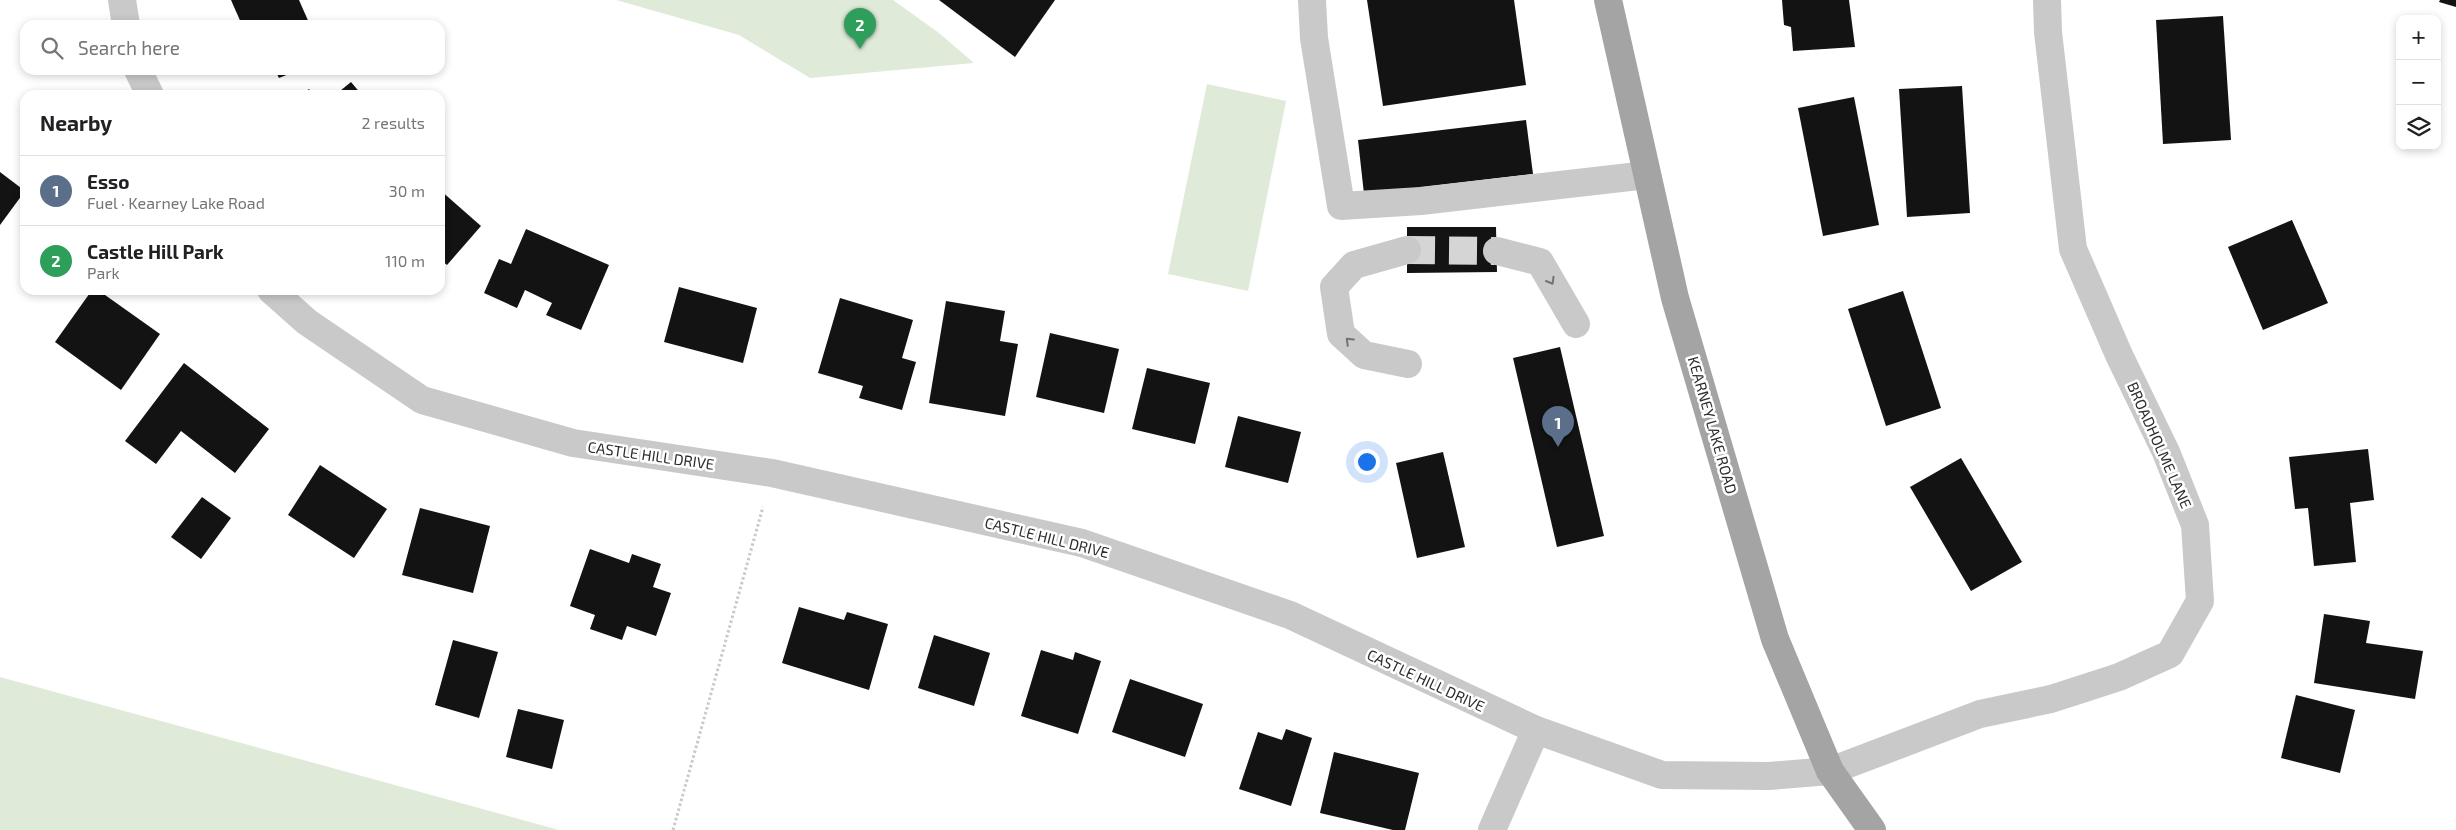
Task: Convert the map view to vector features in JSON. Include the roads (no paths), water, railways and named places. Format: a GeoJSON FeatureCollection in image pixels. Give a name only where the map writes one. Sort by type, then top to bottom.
{"type":"FeatureCollection","features":[{"type":"Feature","properties":{"kind":"main road","name":"KEARNEY LAKE ROAD"},"geometry":{"type":"LineString","coordinates":[[1608,0],[1675,298],[1776,639],[1830,771],[1872,830]]}},
{"type":"Feature","properties":{"kind":"street"},"geometry":{"type":"LineString","coordinates":[[122,0],[125,20]]}},
{"type":"Feature","properties":{"kind":"street"},"geometry":{"type":"LineString","coordinates":[[1312,0],[1314,38],[1341,206],[1421,201],[1647,174]]}},
{"type":"Feature","properties":{"kind":"street","name":"BROADHOLME LANE"},"geometry":{"type":"LineString","coordinates":[[1830,771],[1980,714],[2051,698],[2119,677],[2170,654],[2200,602],[2195,525],[2166,452],[2118,354],[2073,249],[2048,32],[2047,0]]}},
{"type":"Feature","properties":{"kind":"street"},"geometry":{"type":"LineString","coordinates":[[140,75],[148,90]]}},
{"type":"Feature","properties":{"kind":"street"},"geometry":{"type":"LineString","coordinates":[[1406,250],[1354,265],[1334,287],[1341,334],[1364,355],[1408,364]]}},
{"type":"Feature","properties":{"kind":"street"},"geometry":{"type":"LineString","coordinates":[[1497,250],[1540,262],[1576,324]]}},
{"type":"Feature","properties":{"kind":"street","name":"CASTLE HILL DRIVE"},"geometry":{"type":"LineString","coordinates":[[277,295],[307,322],[422,400],[573,443],[772,473],[1082,543],[1290,615],[1536,730],[1662,776],[1769,776],[1830,771]]}},
{"type":"Feature","properties":{"kind":"street"},"geometry":{"type":"LineString","coordinates":[[1492,830],[1536,730]]}},
{"type":"Feature","properties":{"kind":"tunnel"},"geometry":{"type":"LineString","coordinates":[[1407,250],[1497,251]]}},
{"type":"Feature","properties":{"kind":"place","name":"Castle Hill Park"},"geometry":{"type":"Point","coordinates":[860,49]}},
{"type":"Feature","properties":{"kind":"place","name":"Esso"},"geometry":{"type":"Point","coordinates":[1558,447]}}]}
